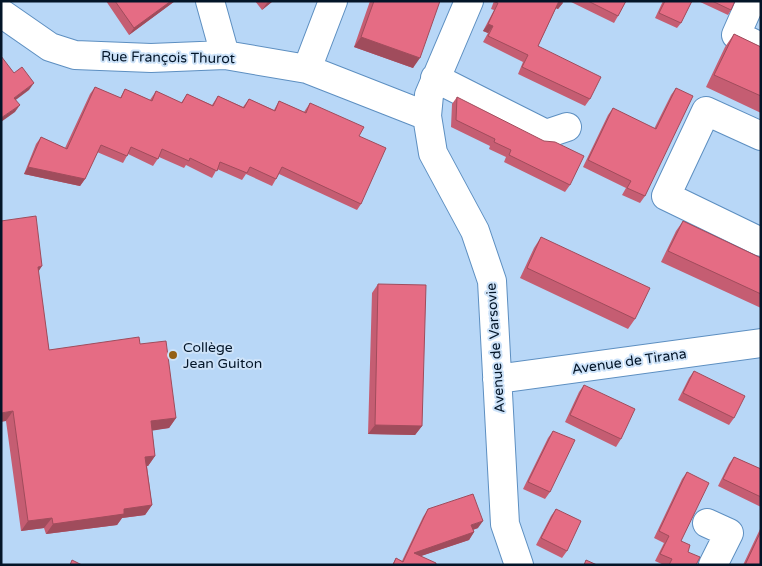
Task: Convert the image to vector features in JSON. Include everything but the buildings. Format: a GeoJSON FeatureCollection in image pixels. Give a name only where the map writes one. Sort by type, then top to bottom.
{"type":"FeatureCollection","features":[{"type":"Feature","properties":{"kind":"street"},"geometry":{"type":"LineString","coordinates":[[210,1],[225,55]]}},
{"type":"Feature","properties":{"kind":"street"},"geometry":{"type":"LineString","coordinates":[[308,69],[333,1]]}},
{"type":"Feature","properties":{"kind":"street","name":"Avenue de Varsovie"},"geometry":{"type":"LineString","coordinates":[[469,1],[429,94],[427,116],[434,153],[475,231],[492,281],[505,524],[519,565]]}},
{"type":"Feature","properties":{"kind":"street"},"geometry":{"type":"LineString","coordinates":[[751,1],[736,35],[761,47]]}},
{"type":"Feature","properties":{"kind":"street","name":"Rue François Thurot"},"geometry":{"type":"LineString","coordinates":[[1,13],[50,47],[75,55],[151,58],[225,55],[308,69],[427,116]]}},
{"type":"Feature","properties":{"kind":"street"},"geometry":{"type":"LineString","coordinates":[[435,78],[546,134],[567,127]]}},
{"type":"Feature","properties":{"kind":"street"},"geometry":{"type":"LineString","coordinates":[[761,136],[706,111],[666,196],[761,242]]}},
{"type":"Feature","properties":{"kind":"street","name":"Avenue de Tirana"},"geometry":{"type":"LineString","coordinates":[[497,379],[761,343]]}},
{"type":"Feature","properties":{"kind":"street"},"geometry":{"type":"LineString","coordinates":[[707,523],[729,533],[713,565]]}},
{"type":"Feature","properties":{"kind":"place","name":"Collège Jean Guiton"},"geometry":{"type":"Point","coordinates":[173,355]}}]}
